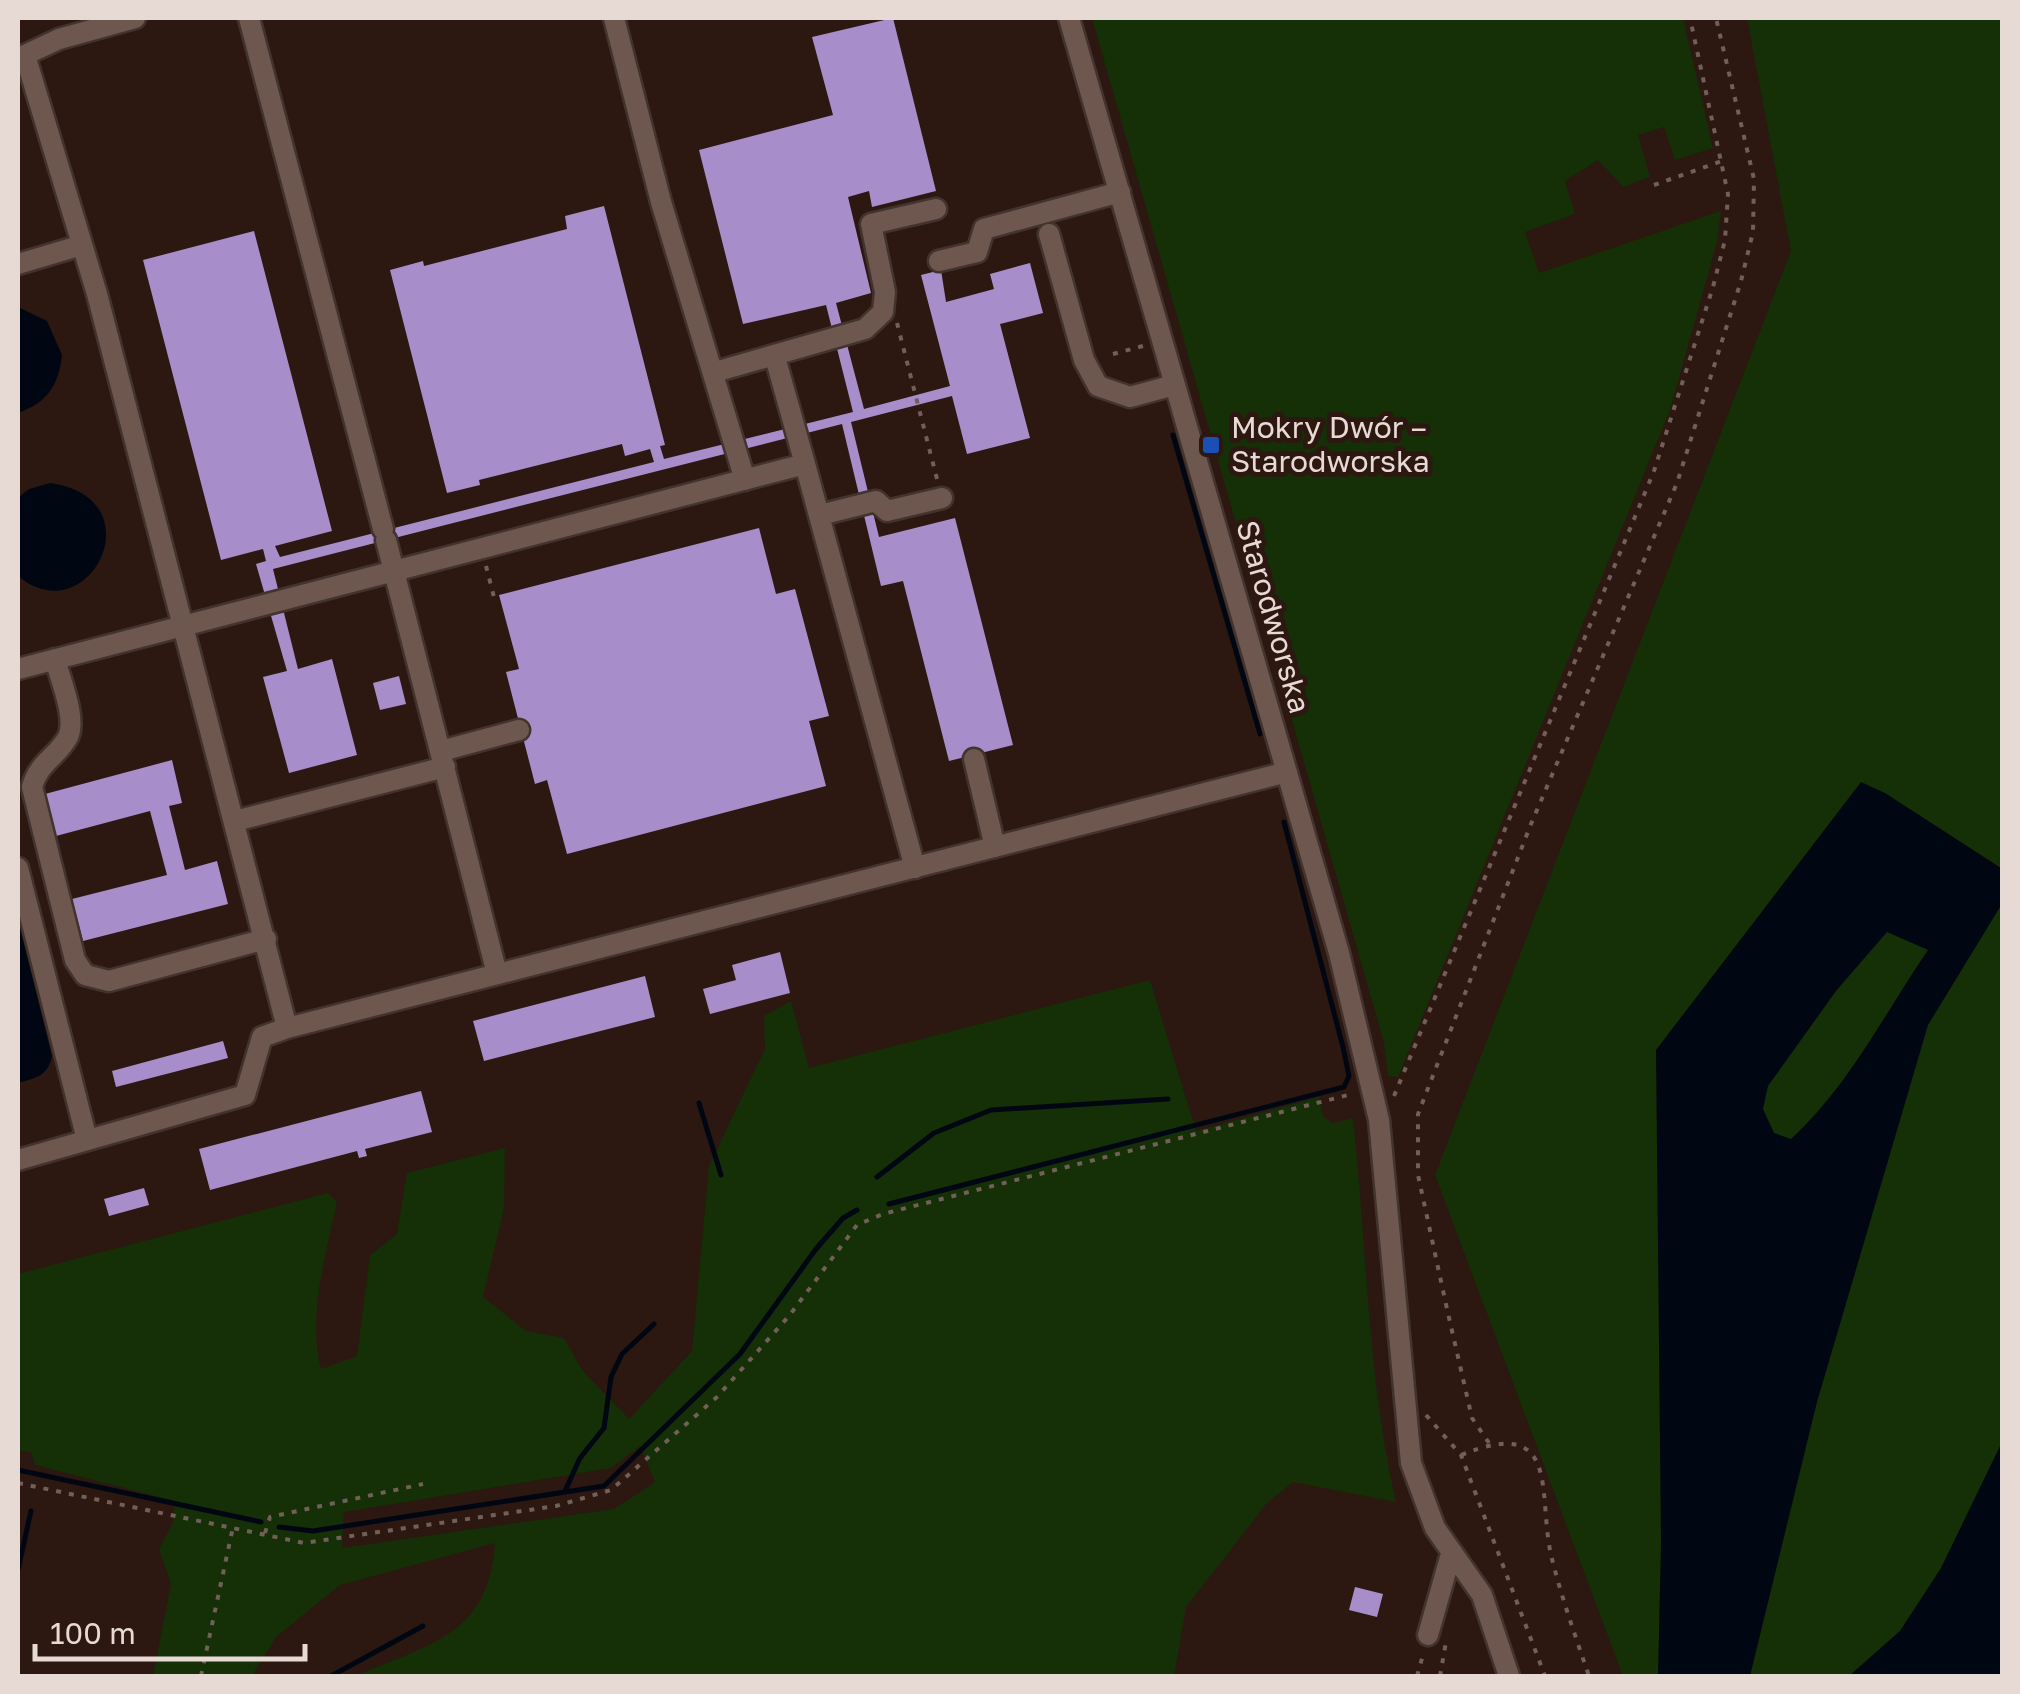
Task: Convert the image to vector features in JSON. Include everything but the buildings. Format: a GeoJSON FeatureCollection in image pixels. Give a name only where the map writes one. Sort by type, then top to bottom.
{"type":"FeatureCollection","features":[{"type":"Feature","properties":{"kind":"street"},"geometry":{"type":"LineString","coordinates":[[136,18],[58,39],[21,56],[82,245],[288,1028]]}},
{"type":"Feature","properties":{"kind":"street"},"geometry":{"type":"LineString","coordinates":[[249,18],[497,974]]}},
{"type":"Feature","properties":{"kind":"street"},"geometry":{"type":"LineString","coordinates":[[614,18],[661,202],[745,480]]}},
{"type":"Feature","properties":{"kind":"street","name":"Starodworska"},"geometry":{"type":"LineString","coordinates":[[1069,18],[1340,952],[1379,1120],[1402,1392],[1415,1476],[1435,1528],[1482,1596],[1510,1676]]}},
{"type":"Feature","properties":{"kind":"street"},"geometry":{"type":"LineString","coordinates":[[18,106],[38,100]]}},
{"type":"Feature","properties":{"kind":"street"},"geometry":{"type":"LineString","coordinates":[[939,261],[978,252],[984,230],[1120,192]]}},
{"type":"Feature","properties":{"kind":"street"},"geometry":{"type":"LineString","coordinates":[[715,372],[865,328],[883,312],[884,292],[870,224],[936,209]]}},
{"type":"Feature","properties":{"kind":"street"},"geometry":{"type":"LineString","coordinates":[[1049,234],[1084,360],[1098,386],[1130,397],[1174,385]]}},
{"type":"Feature","properties":{"kind":"street"},"geometry":{"type":"LineString","coordinates":[[18,264],[82,245]]}},
{"type":"Feature","properties":{"kind":"street"},"geometry":{"type":"LineString","coordinates":[[775,357],[915,868]]}},
{"type":"Feature","properties":{"kind":"street"},"geometry":{"type":"LineString","coordinates":[[18,669],[805,464]]}},
{"type":"Feature","properties":{"kind":"street"},"geometry":{"type":"LineString","coordinates":[[820,515],[876,501],[886,512],[942,498]]}},
{"type":"Feature","properties":{"kind":"street"},"geometry":{"type":"LineString","coordinates":[[55,659],[71,726],[67,739],[36,769],[32,788],[75,960],[85,975],[109,981],[266,939]]}},
{"type":"Feature","properties":{"kind":"street"},"geometry":{"type":"LineString","coordinates":[[235,821],[443,759],[519,730]]}},
{"type":"Feature","properties":{"kind":"street"},"geometry":{"type":"LineString","coordinates":[[974,759],[995,847]]}},
{"type":"Feature","properties":{"kind":"street"},"geometry":{"type":"LineString","coordinates":[[18,1160],[245,1094],[262,1037],[288,1028],[1287,772]]}},
{"type":"Feature","properties":{"kind":"street"},"geometry":{"type":"LineString","coordinates":[[18,868],[87,1140]]}},
{"type":"Feature","properties":{"kind":"street"},"geometry":{"type":"LineString","coordinates":[[1428,1636],[1451,1554]]}},
{"type":"Feature","properties":{"kind":"path"},"geometry":{"type":"LineString","coordinates":[[1379,1120],[1389,1108],[1604,593],[1680,397],[1725,240],[1728,194],[1690,18]]}},
{"type":"Feature","properties":{"kind":"path"},"geometry":{"type":"LineString","coordinates":[[1489,1443],[1472,1418],[1418,1174],[1418,1114],[1531,824],[1677,483],[1742,281],[1753,232],[1754,179],[1716,18]]}},
{"type":"Feature","properties":{"kind":"path"},"geometry":{"type":"LineString","coordinates":[[1654,185],[1722,161]]}},
{"type":"Feature","properties":{"kind":"path"},"geometry":{"type":"LineString","coordinates":[[883,312],[896,318],[942,498]]}},
{"type":"Feature","properties":{"kind":"path"},"geometry":{"type":"LineString","coordinates":[[1113,354],[1135,348]]}},
{"type":"Feature","properties":{"kind":"path"},"geometry":{"type":"LineString","coordinates":[[482,548],[494,600]]}},
{"type":"Feature","properties":{"kind":"path"},"geometry":{"type":"LineString","coordinates":[[1426,1018],[1433,1013],[1430,1006]]}},
{"type":"Feature","properties":{"kind":"path"},"geometry":{"type":"LineString","coordinates":[[18,1482],[304,1542],[556,1506],[610,1490],[717,1397],[789,1316],[857,1225],[883,1214],[1285,1114],[1372,1087]]}},
{"type":"Feature","properties":{"kind":"path"},"geometry":{"type":"LineString","coordinates":[[1402,1392],[1413,1391],[1431,1424],[1461,1454],[1545,1676]]}},
{"type":"Feature","properties":{"kind":"path"},"geometry":{"type":"LineString","coordinates":[[1461,1454],[1489,1443],[1522,1446],[1541,1466],[1550,1554],[1589,1676]]}},
{"type":"Feature","properties":{"kind":"path"},"geometry":{"type":"LineString","coordinates":[[265,1532],[270,1517],[423,1484]]}},
{"type":"Feature","properties":{"kind":"path"},"geometry":{"type":"LineString","coordinates":[[202,1676],[233,1527]]}},
{"type":"Feature","properties":{"kind":"path"},"geometry":{"type":"LineString","coordinates":[[1418,1676],[1428,1636]]}},
{"type":"Feature","properties":{"kind":"green space"},"geometry":{"type":"Polygon","coordinates":[[[1092,18],[1683,18],[1713,148],[1675,160],[1664,127],[1638,135],[1650,177],[1623,187],[1598,160],[1565,181],[1575,214],[1525,232],[1539,273],[1721,211],[1717,242],[1670,410],[1398,1077],[1388,1076],[1384,1043],[1092,18]]]}},
{"type":"Feature","properties":{"kind":"green space"},"geometry":{"type":"Polygon","coordinates":[[[1747,18],[2002,18],[2002,1676],[1623,1676],[1435,1175],[1791,251],[1747,18]]]}},
{"type":"Feature","properties":{"kind":"green space"},"geometry":{"type":"Polygon","coordinates":[[[1150,980],[1196,1131],[1319,1097],[1323,1116],[1332,1123],[1353,1118],[1373,1359],[1396,1502],[1293,1482],[1267,1503],[1186,1607],[1174,1676],[356,1676],[431,1644],[468,1617],[490,1574],[495,1543],[340,1585],[276,1637],[252,1676],[153,1676],[171,1584],[159,1549],[173,1522],[175,1501],[35,1465],[31,1452],[18,1450],[18,1274],[328,1193],[337,1202],[317,1307],[321,1369],[357,1356],[370,1255],[397,1234],[407,1173],[505,1148],[504,1208],[483,1297],[526,1331],[564,1338],[582,1370],[629,1419],[692,1351],[709,1166],[765,1049],[764,1016],[791,1001],[809,1068],[1150,980]],[[640,1446],[611,1468],[344,1512],[342,1548],[614,1509],[655,1482],[640,1446]]]}},
{"type":"Feature","properties":{"kind":"shaded area"},"geometry":{"type":"Polygon","coordinates":[[[18,307],[47,321],[62,355],[50,392],[18,413],[18,307]]]}},
{"type":"Feature","properties":{"kind":"shaded area"},"geometry":{"type":"Polygon","coordinates":[[[50,483],[83,494],[101,512],[106,535],[101,557],[88,576],[68,588],[44,590],[18,576],[18,498],[29,489],[50,483]]]}},
{"type":"Feature","properties":{"kind":"shaded area"},"geometry":{"type":"Polygon","coordinates":[[[1861,782],[1885,793],[2001,868],[2000,907],[1928,1025],[1817,1402],[1750,1676],[1658,1676],[1661,1543],[1656,1050],[1861,782]],[[1887,932],[1836,991],[1768,1086],[1763,1109],[1774,1133],[1791,1139],[1811,1119],[1865,1049],[1928,950],[1887,932]]]}},
{"type":"Feature","properties":{"kind":"shaded area"},"geometry":{"type":"Polygon","coordinates":[[[18,920],[52,1056],[44,1072],[18,1083],[18,920]]]}},
{"type":"Feature","properties":{"kind":"shaded area"},"geometry":{"type":"Polygon","coordinates":[[[2002,1442],[2002,1676],[1849,1676],[1900,1631],[1941,1568],[2002,1442]]]}},
{"type":"Feature","properties":{"kind":"waterway"},"geometry":{"type":"LineString","coordinates":[[1173,435],[1260,734]]}},
{"type":"Feature","properties":{"kind":"waterway"},"geometry":{"type":"LineString","coordinates":[[889,1204],[1344,1087],[1349,1076],[1343,1047],[1284,822]]}},
{"type":"Feature","properties":{"kind":"waterway"},"geometry":{"type":"LineString","coordinates":[[877,1177],[934,1133],[991,1110],[1168,1099]]}},
{"type":"Feature","properties":{"kind":"waterway"},"geometry":{"type":"LineString","coordinates":[[699,1103],[721,1175]]}},
{"type":"Feature","properties":{"kind":"waterway"},"geometry":{"type":"LineString","coordinates":[[279,1527],[313,1531],[604,1486],[740,1354],[816,1249],[843,1218],[857,1210]]}},
{"type":"Feature","properties":{"kind":"waterway"},"geometry":{"type":"LineString","coordinates":[[565,1491],[580,1458],[604,1428],[611,1377],[622,1354],[654,1324]]}},
{"type":"Feature","properties":{"kind":"waterway"},"geometry":{"type":"LineString","coordinates":[[18,1470],[261,1522]]}},
{"type":"Feature","properties":{"kind":"waterway"},"geometry":{"type":"LineString","coordinates":[[18,1570],[31,1511]]}},
{"type":"Feature","properties":{"kind":"waterway"},"geometry":{"type":"LineString","coordinates":[[331,1676],[423,1626]]}},
{"type":"Feature","properties":{"kind":"place","name":"Mokry Dwór – Starodworska"},"geometry":{"type":"Point","coordinates":[1211,445]}}]}
